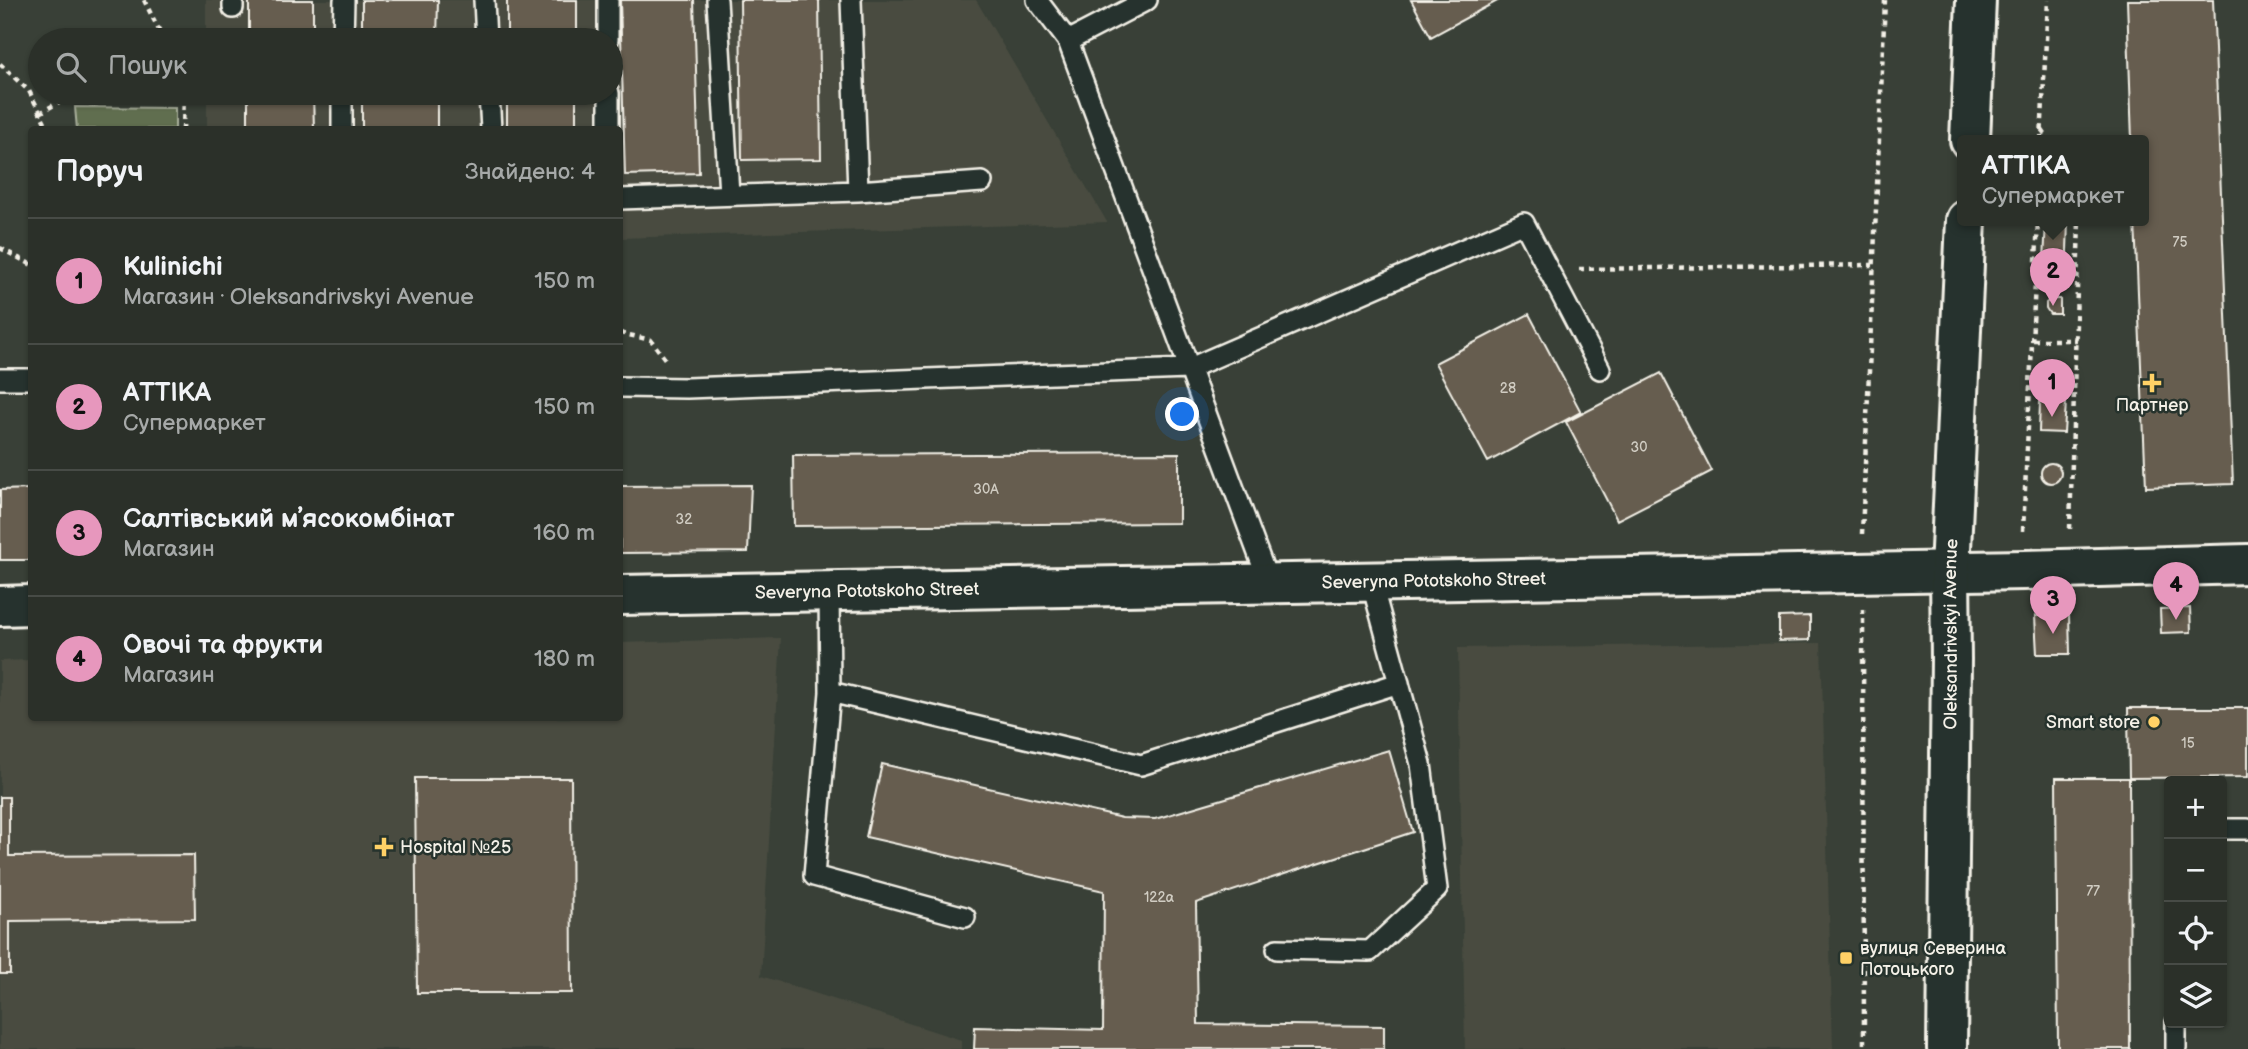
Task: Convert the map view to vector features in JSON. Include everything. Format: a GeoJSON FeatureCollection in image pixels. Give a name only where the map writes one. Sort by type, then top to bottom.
{"type":"FeatureCollection","features":[{"type":"Feature","properties":{"kind":"street"},"geometry":{"type":"LineString","coordinates":[[1970,135],[1976,0]]}},
{"type":"Feature","properties":{"kind":"street","name":"Oleksandrivskyi Avenue"},"geometry":{"type":"LineString","coordinates":[[1947,1049],[1950,571],[1966,226]]}},
{"type":"Feature","properties":{"kind":"street","name":"Severyna Pototskoho Street"},"geometry":{"type":"LineString","coordinates":[[623,595],[2248,564]]}},
{"type":"Feature","properties":{"kind":"street"},"geometry":{"type":"LineString","coordinates":[[0,606],[28,605]]}},
{"type":"Feature","properties":{"kind":"lane"},"geometry":{"type":"LineString","coordinates":[[343,28],[344,0]]}},
{"type":"Feature","properties":{"kind":"lane"},"geometry":{"type":"LineString","coordinates":[[484,0],[485,28]]}},
{"type":"Feature","properties":{"kind":"lane"},"geometry":{"type":"LineString","coordinates":[[608,0],[608,28]]}},
{"type":"Feature","properties":{"kind":"lane"},"geometry":{"type":"LineString","coordinates":[[717,0],[729,194]]}},
{"type":"Feature","properties":{"kind":"lane"},"geometry":{"type":"LineString","coordinates":[[851,0],[858,191]]}},
{"type":"Feature","properties":{"kind":"lane"},"geometry":{"type":"LineString","coordinates":[[1037,0],[1068,41],[1269,583]]}},
{"type":"Feature","properties":{"kind":"lane"},"geometry":{"type":"LineString","coordinates":[[1068,41],[1147,0]]}},
{"type":"Feature","properties":{"kind":"lane"},"geometry":{"type":"LineString","coordinates":[[342,105],[342,126]]}},
{"type":"Feature","properties":{"kind":"lane"},"geometry":{"type":"LineString","coordinates":[[490,105],[491,126]]}},
{"type":"Feature","properties":{"kind":"lane"},"geometry":{"type":"LineString","coordinates":[[609,105],[609,126]]}},
{"type":"Feature","properties":{"kind":"lane"},"geometry":{"type":"LineString","coordinates":[[623,199],[858,191],[982,182]]}},
{"type":"Feature","properties":{"kind":"lane"},"geometry":{"type":"LineString","coordinates":[[623,387],[687,388],[1188,369],[1524,223],[1600,369]]}},
{"type":"Feature","properties":{"kind":"lane"},"geometry":{"type":"LineString","coordinates":[[0,379],[28,379]]}},
{"type":"Feature","properties":{"kind":"lane"},"geometry":{"type":"LineString","coordinates":[[1277,949],[1370,951],[1437,889],[1421,764],[1371,581]]}},
{"type":"Feature","properties":{"kind":"lane"},"geometry":{"type":"LineString","coordinates":[[829,591],[830,692],[814,876],[965,918]]}},
{"type":"Feature","properties":{"kind":"lane"},"geometry":{"type":"LineString","coordinates":[[830,692],[1141,765],[1399,683]]}},
{"type":"Feature","properties":{"kind":"lane"},"geometry":{"type":"LineString","coordinates":[[2227,829],[2248,829]]}},
{"type":"Feature","properties":{"kind":"lane"},"geometry":{"type":"LineString","coordinates":[[2176,1028],[2176,1049]]}},
{"type":"Feature","properties":{"kind":"path"},"geometry":{"type":"LineString","coordinates":[[144,0],[158,28]]}},
{"type":"Feature","properties":{"kind":"path"},"geometry":{"type":"LineString","coordinates":[[1864,1049],[1862,534],[1885,0]]}},
{"type":"Feature","properties":{"kind":"path"},"geometry":{"type":"LineString","coordinates":[[2042,135],[2048,0]]}},
{"type":"Feature","properties":{"kind":"path"},"geometry":{"type":"LineString","coordinates":[[0,64],[28,90]]}},
{"type":"Feature","properties":{"kind":"path"},"geometry":{"type":"LineString","coordinates":[[36,105],[47,126]]}},
{"type":"Feature","properties":{"kind":"path"},"geometry":{"type":"LineString","coordinates":[[40,113],[54,105]]}},
{"type":"Feature","properties":{"kind":"path"},"geometry":{"type":"LineString","coordinates":[[183,126],[184,105]]}},
{"type":"Feature","properties":{"kind":"path"},"geometry":{"type":"LineString","coordinates":[[2042,130],[2046,135]]}},
{"type":"Feature","properties":{"kind":"path"},"geometry":{"type":"LineString","coordinates":[[2023,531],[2038,226]]}},
{"type":"Feature","properties":{"kind":"path"},"geometry":{"type":"LineString","coordinates":[[2070,529],[2079,226]]}},
{"type":"Feature","properties":{"kind":"path"},"geometry":{"type":"LineString","coordinates":[[0,248],[28,263]]}},
{"type":"Feature","properties":{"kind":"path"},"geometry":{"type":"LineString","coordinates":[[1550,270],[1873,265]]}},
{"type":"Feature","properties":{"kind":"path"},"geometry":{"type":"LineString","coordinates":[[623,335],[650,340],[687,388]]}},
{"type":"Feature","properties":{"kind":"path"},"geometry":{"type":"LineString","coordinates":[[2032,340],[2077,340]]}},
{"type":"Feature","properties":{"kind":"shaded area"},"geometry":{"type":"Polygon","coordinates":[[[206,0],[976,0],[1107,222],[623,238],[623,126],[207,126],[207,105],[623,105],[623,28],[206,28],[206,0]]]}},
{"type":"Feature","properties":{"kind":"shaded area","name":"Hospital №25"},"geometry":{"type":"Polygon","coordinates":[[[781,638],[761,976],[961,1040],[961,1049],[0,1049],[0,661],[28,660],[28,721],[623,721],[623,643],[781,638]]]}},
{"type":"Feature","properties":{"kind":"shaded area"},"geometry":{"type":"Polygon","coordinates":[[[1821,643],[1833,1049],[1465,1049],[1458,648],[1821,643]]]}},
{"type":"Feature","properties":{"kind":"green space"},"geometry":{"type":"Polygon","coordinates":[[[75,107],[175,108],[175,126],[77,126],[75,107]]]}},
{"type":"Feature","properties":{"kind":"building"},"geometry":{"type":"Polygon","coordinates":[[[249,0],[313,0],[313,28],[249,28],[249,0]]]}},
{"type":"Feature","properties":{"kind":"building"},"geometry":{"type":"Polygon","coordinates":[[[362,0],[438,0],[437,28],[362,28],[362,0]]]}},
{"type":"Feature","properties":{"kind":"building"},"geometry":{"type":"Polygon","coordinates":[[[507,0],[577,0],[577,28],[507,28],[507,0]]]}},
{"type":"Feature","properties":{"kind":"building"},"geometry":{"type":"Polygon","coordinates":[[[620,0],[694,0],[699,173],[625,175],[623,28],[621,28],[620,0]]]}},
{"type":"Feature","properties":{"kind":"building"},"geometry":{"type":"Polygon","coordinates":[[[740,0],[819,0],[821,159],[742,160],[740,0]]]}},
{"type":"Feature","properties":{"kind":"building"},"geometry":{"type":"Polygon","coordinates":[[[1411,0],[1499,0],[1431,37],[1411,0]]]}},
{"type":"Feature","properties":{"kind":"building"},"geometry":{"type":"Polygon","coordinates":[[[2127,0],[2213,0],[2233,484],[2146,487],[2135,226],[2149,226],[2149,135],[2132,135],[2127,0]]]}},
{"type":"Feature","properties":{"kind":"building"},"geometry":{"type":"Polygon","coordinates":[[[248,105],[313,105],[314,126],[248,126],[248,105]]]}},
{"type":"Feature","properties":{"kind":"building"},"geometry":{"type":"Polygon","coordinates":[[[362,105],[437,105],[437,126],[362,126],[362,105]]]}},
{"type":"Feature","properties":{"kind":"building"},"geometry":{"type":"Polygon","coordinates":[[[507,105],[576,105],[576,126],[507,126],[507,105]]]}},
{"type":"Feature","properties":{"kind":"building"},"geometry":{"type":"Polygon","coordinates":[[[2046,226],[2068,226],[2066,282],[2043,282],[2046,226]]]}},
{"type":"Feature","properties":{"kind":"building"},"geometry":{"type":"Polygon","coordinates":[[[2051,299],[2060,299],[2060,314],[2050,314],[2046,308],[2046,303],[2051,299]]]}},
{"type":"Feature","properties":{"kind":"building"},"geometry":{"type":"Polygon","coordinates":[[[1529,314],[1581,412],[1488,462],[1435,363],[1529,314]]]}},
{"type":"Feature","properties":{"kind":"building"},"geometry":{"type":"Polygon","coordinates":[[[1661,373],[1712,471],[1617,520],[1566,422],[1661,373]]]}},
{"type":"Feature","properties":{"kind":"building"},"geometry":{"type":"Polygon","coordinates":[[[2040,402],[2066,402],[2064,433],[2039,432],[2040,402]]]}},
{"type":"Feature","properties":{"kind":"building"},"geometry":{"type":"Polygon","coordinates":[[[1179,453],[1179,523],[794,526],[793,455],[1179,453]]]}},
{"type":"Feature","properties":{"kind":"building"},"geometry":{"type":"Polygon","coordinates":[[[2051,463],[2058,466],[2061,473],[2058,480],[2051,483],[2044,480],[2041,473],[2044,466],[2051,463]]]}},
{"type":"Feature","properties":{"kind":"building"},"geometry":{"type":"Polygon","coordinates":[[[751,485],[748,552],[623,553],[623,486],[751,485]]]}},
{"type":"Feature","properties":{"kind":"building"},"geometry":{"type":"Polygon","coordinates":[[[28,489],[28,560],[0,560],[0,490],[28,489]]]}},
{"type":"Feature","properties":{"kind":"building"},"geometry":{"type":"Polygon","coordinates":[[[2190,608],[2191,632],[2161,633],[2160,609],[2190,608]]]}},
{"type":"Feature","properties":{"kind":"building"},"geometry":{"type":"Polygon","coordinates":[[[2069,615],[2070,654],[2037,654],[2035,616],[2069,615]]]}},
{"type":"Feature","properties":{"kind":"building"},"geometry":{"type":"Polygon","coordinates":[[[1810,616],[1810,640],[1779,641],[1779,617],[1810,616]]]}},
{"type":"Feature","properties":{"kind":"building"},"geometry":{"type":"Polygon","coordinates":[[[2128,708],[2248,708],[2248,777],[2129,778],[2128,708]]]}},
{"type":"Feature","properties":{"kind":"building"},"geometry":{"type":"Polygon","coordinates":[[[1389,750],[1413,832],[1196,903],[1198,1024],[1384,1026],[1384,1049],[974,1049],[975,1027],[1103,1030],[1104,891],[866,837],[882,764],[1122,818],[1155,819],[1389,750]]]}},
{"type":"Feature","properties":{"kind":"building"},"geometry":{"type":"Polygon","coordinates":[[[415,778],[571,778],[572,993],[417,993],[415,778]]]}},
{"type":"Feature","properties":{"kind":"building"},"geometry":{"type":"Polygon","coordinates":[[[2056,778],[2129,778],[2130,1049],[2058,1049],[2056,778]]]}},
{"type":"Feature","properties":{"kind":"building"},"geometry":{"type":"Polygon","coordinates":[[[0,797],[9,797],[9,856],[194,855],[195,919],[10,921],[10,974],[0,974],[0,797]]]}},
{"type":"Feature","properties":{"kind":"place","name":"АТТІКА"},"geometry":{"type":"Point","coordinates":[2053,306]}},
{"type":"Feature","properties":{"kind":"place","name":"Партнер"},"geometry":{"type":"Point","coordinates":[2152,383]}},
{"type":"Feature","properties":{"kind":"place","name":"Kulinichi"},"geometry":{"type":"Point","coordinates":[2052,417]}},
{"type":"Feature","properties":{"kind":"place","name":"Овочі та фрукти"},"geometry":{"type":"Point","coordinates":[2176,620]}},
{"type":"Feature","properties":{"kind":"place","name":"Салтівський мʼясокомбінат"},"geometry":{"type":"Point","coordinates":[2053,634]}},
{"type":"Feature","properties":{"kind":"place","name":"Smart store"},"geometry":{"type":"Point","coordinates":[2154,722]}},
{"type":"Feature","properties":{"kind":"place","name":"Hospital №25"},"geometry":{"type":"Point","coordinates":[384,847]}},
{"type":"Feature","properties":{"kind":"place","name":"вулиця Северина Потоцького"},"geometry":{"type":"Point","coordinates":[1846,958]}}]}
